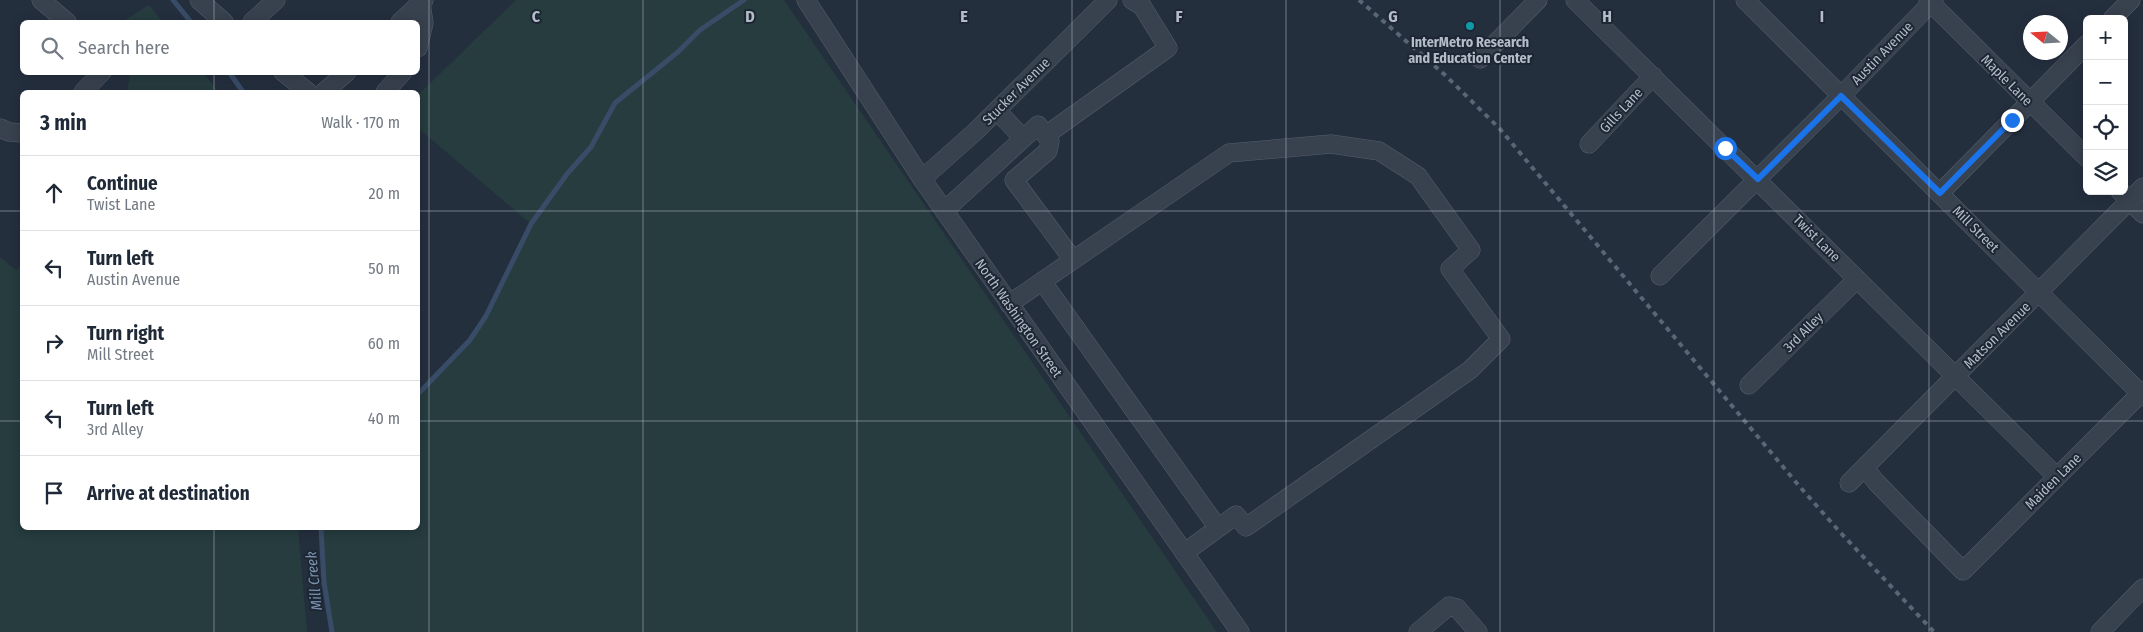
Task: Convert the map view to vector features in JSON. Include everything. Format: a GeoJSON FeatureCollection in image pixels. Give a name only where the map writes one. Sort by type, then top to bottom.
{"type":"FeatureCollection","features":[{"type":"Feature","properties":{"kind":"street"},"geometry":{"type":"LineString","coordinates":[[41,0],[66,20]]}},
{"type":"Feature","properties":{"kind":"street"},"geometry":{"type":"LineString","coordinates":[[199,0],[222,20]]}},
{"type":"Feature","properties":{"kind":"street"},"geometry":{"type":"LineString","coordinates":[[254,20],[276,0]]}},
{"type":"Feature","properties":{"kind":"street","name":"North Washington Street"},"geometry":{"type":"LineString","coordinates":[[806,0],[944,211],[1240,632]]}},
{"type":"Feature","properties":{"kind":"street","name":"Stucker Avenue"},"geometry":{"type":"LineString","coordinates":[[922,178],[997,111],[1108,0]]}},
{"type":"Feature","properties":{"kind":"street"},"geometry":{"type":"LineString","coordinates":[[1046,135],[1168,48],[1142,6],[1132,0]]}},
{"type":"Feature","properties":{"kind":"street"},"geometry":{"type":"LineString","coordinates":[[1480,59],[1538,0]]}},
{"type":"Feature","properties":{"kind":"street","name":"Twist Lane"},"geometry":{"type":"LineString","coordinates":[[1575,0],[2057,477]]}},
{"type":"Feature","properties":{"kind":"street","name":"Mill Street"},"geometry":{"type":"LineString","coordinates":[[1745,0],[2142,393]]}},
{"type":"Feature","properties":{"kind":"street"},"geometry":{"type":"LineString","coordinates":[[2116,15],[2131,0]]}},
{"type":"Feature","properties":{"kind":"street","name":"Austin Avenue"},"geometry":{"type":"LineString","coordinates":[[1660,276],[1841,96],[1931,1]]}},
{"type":"Feature","properties":{"kind":"street","name":"Maple Lane"},"geometry":{"type":"LineString","coordinates":[[1931,1],[2029,102],[2083,154]]}},
{"type":"Feature","properties":{"kind":"street"},"geometry":{"type":"LineString","coordinates":[[402,20],[415,3],[424,23],[420,40]]}},
{"type":"Feature","properties":{"kind":"street"},"geometry":{"type":"LineString","coordinates":[[1940,193],[2083,48]]}},
{"type":"Feature","properties":{"kind":"street"},"geometry":{"type":"LineString","coordinates":[[85,90],[99,75]]}},
{"type":"Feature","properties":{"kind":"street"},"geometry":{"type":"LineString","coordinates":[[287,75],[306,90]]}},
{"type":"Feature","properties":{"kind":"street"},"geometry":{"type":"LineString","coordinates":[[330,90],[344,75]]}},
{"type":"Feature","properties":{"kind":"street"},"geometry":{"type":"LineString","coordinates":[[388,90],[400,75]]}},
{"type":"Feature","properties":{"kind":"street","name":"Gills Lane"},"geometry":{"type":"LineString","coordinates":[[1589,144],[1653,76]]}},
{"type":"Feature","properties":{"kind":"street"},"geometry":{"type":"LineString","coordinates":[[997,111],[1023,138]]}},
{"type":"Feature","properties":{"kind":"street"},"geometry":{"type":"LineString","coordinates":[[944,211],[1038,125],[1050,141],[1048,151],[1014,180],[1073,260]]}},
{"type":"Feature","properties":{"kind":"street"},"geometry":{"type":"LineString","coordinates":[[0,128],[9,132],[20,133]]}},
{"type":"Feature","properties":{"kind":"street"},"geometry":{"type":"LineString","coordinates":[[1009,304],[1229,152],[1331,144],[1379,151],[1418,176],[1471,250],[1450,269],[1501,339],[1470,370],[1246,527],[1236,515],[1184,553]]}},
{"type":"Feature","properties":{"kind":"street","name":"Matson Avenue"},"geometry":{"type":"LineString","coordinates":[[1849,483],[2039,293],[2125,196],[2143,187]]}},
{"type":"Feature","properties":{"kind":"street"},"geometry":{"type":"LineString","coordinates":[[2125,196],[2143,214]]}},
{"type":"Feature","properties":{"kind":"street","name":"3rd Alley"},"geometry":{"type":"LineString","coordinates":[[1750,385],[1857,278]]}},
{"type":"Feature","properties":{"kind":"street"},"geometry":{"type":"LineString","coordinates":[[1042,281],[1218,528]]}},
{"type":"Feature","properties":{"kind":"street","name":"Maiden Lane"},"geometry":{"type":"LineString","coordinates":[[1865,468],[1876,482],[1963,571],[2142,393]]}},
{"type":"Feature","properties":{"kind":"street"},"geometry":{"type":"LineString","coordinates":[[2100,632],[2143,588]]}},
{"type":"Feature","properties":{"kind":"street"},"geometry":{"type":"LineString","coordinates":[[1418,632],[1449,606],[1457,608],[1478,632]]}},
{"type":"Feature","properties":{"kind":"green space"},"geometry":{"type":"Polygon","coordinates":[[[516,0],[784,0],[1217,632],[332,632],[324,582],[321,530],[420,530],[420,391],[470,340],[531,224],[420,130],[420,93],[516,0]]]}},
{"type":"Feature","properties":{"kind":"green space"},"geometry":{"type":"Polygon","coordinates":[[[149,5],[161,20],[125,20],[149,5]]]}},
{"type":"Feature","properties":{"kind":"green space"},"geometry":{"type":"Polygon","coordinates":[[[130,75],[205,75],[217,90],[127,90],[130,75]]]}},
{"type":"Feature","properties":{"kind":"green space"},"geometry":{"type":"Polygon","coordinates":[[[0,257],[16,270],[20,267],[20,530],[298,530],[307,632],[0,632],[0,257]]]}},
{"type":"Feature","properties":{"kind":"waterway","name":"Mill Creek"},"geometry":{"type":"LineString","coordinates":[[173,0],[189,20]]}},
{"type":"Feature","properties":{"kind":"waterway"},"geometry":{"type":"LineString","coordinates":[[420,392],[470,340],[486,316],[531,224],[567,174],[591,147],[615,103],[678,52],[700,30],[744,0]]}},
{"type":"Feature","properties":{"kind":"waterway","name":"Mill Creek"},"geometry":{"type":"LineString","coordinates":[[231,75],[242,90]]}},
{"type":"Feature","properties":{"kind":"waterway","name":"Mill Creek"},"geometry":{"type":"LineString","coordinates":[[321,530],[324,582],[332,632]]}},
{"type":"Feature","properties":{"kind":"railway"},"geometry":{"type":"LineString","coordinates":[[1359,0],[1445,75],[1500,129],[1800,487],[1934,632]]}},
{"type":"Feature","properties":{"kind":"place","name":"InterMetro Research and Education Center"},"geometry":{"type":"Point","coordinates":[1470,26]}},
{"type":"Feature","properties":{"kind":"route"},"geometry":{"type":"LineString","coordinates":[[1725,148],[1758,179],[1841,96],[1940,193],[2012,120]]}}]}
